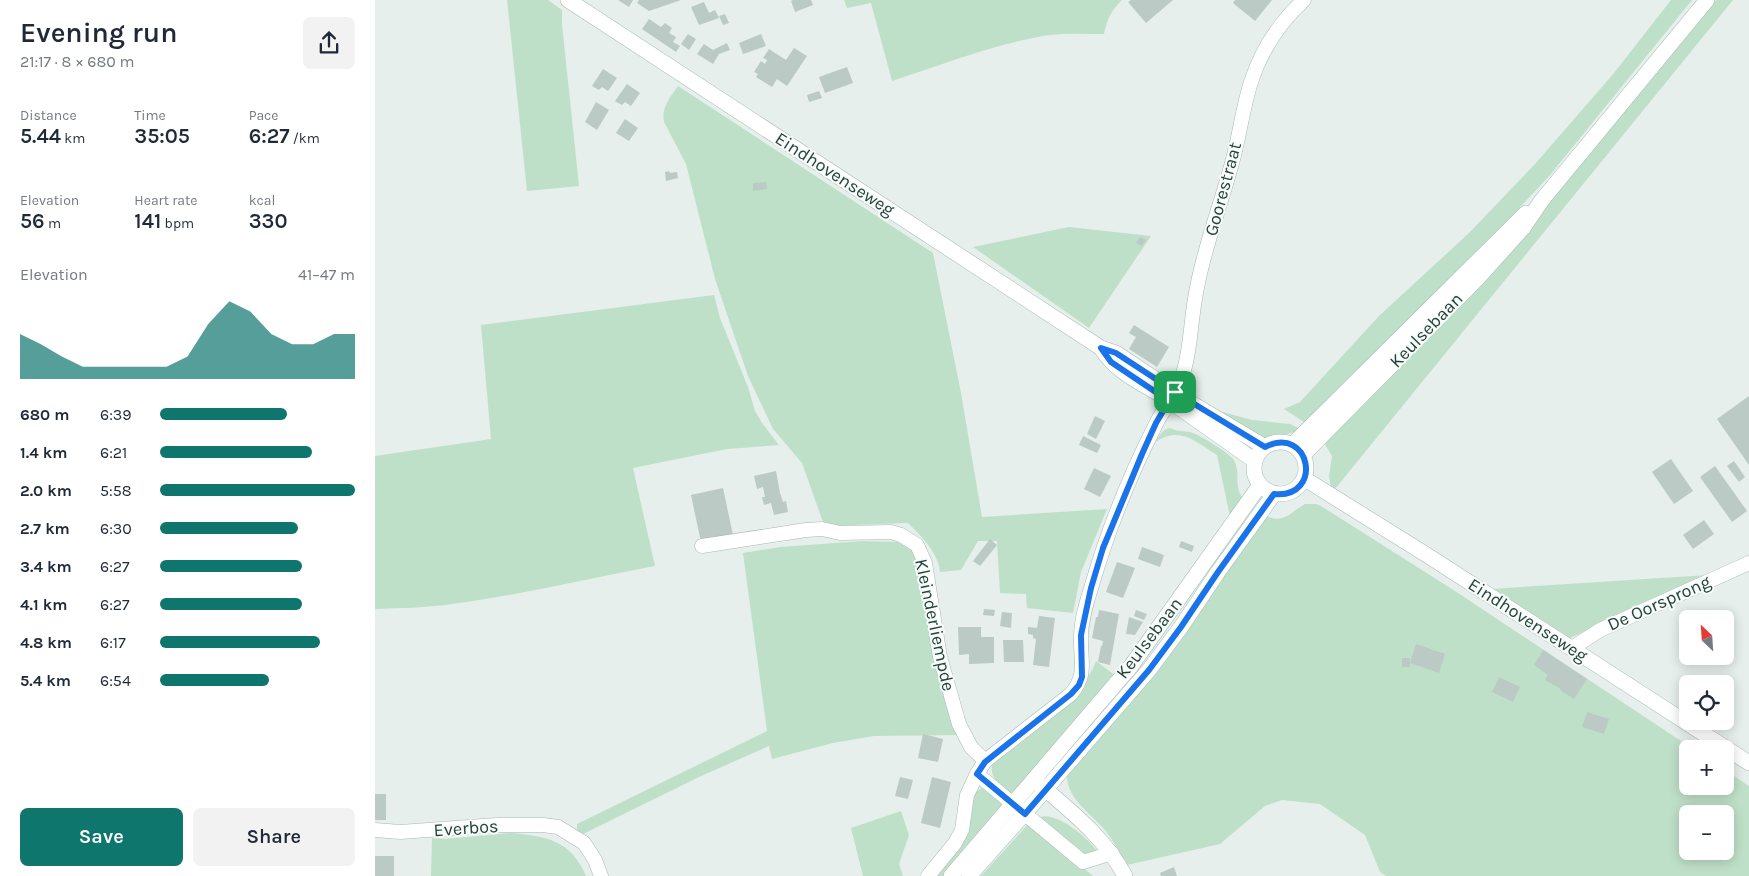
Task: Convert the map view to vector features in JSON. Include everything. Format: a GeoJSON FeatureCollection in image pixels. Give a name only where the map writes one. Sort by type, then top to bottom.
{"type":"FeatureCollection","features":[{"type":"Feature","properties":{"kind":"main road","name":"Eindhovenseweg"},"geometry":{"type":"LineString","coordinates":[[568,0],[1101,348],[1111,362],[1265,447]]}},
{"type":"Feature","properties":{"kind":"main road","name":"Keulsebaan"},"geometry":{"type":"LineString","coordinates":[[1298,450],[1477,279],[1523,228],[1542,200],[1707,0]]}},
{"type":"Feature","properties":{"kind":"main road","name":"Eindhovenseweg"},"geometry":{"type":"LineString","coordinates":[[1172,396],[1255,460]]}},
{"type":"Feature","properties":{"kind":"main road"},"geometry":{"type":"LineString","coordinates":[[1278,442],[1298,450],[1307,466],[1305,479],[1299,487],[1289,493],[1274,494],[1263,488],[1255,476],[1255,460],[1257,455],[1265,447],[1278,442]]}},
{"type":"Feature","properties":{"kind":"main road","name":"Eindhovenseweg"},"geometry":{"type":"LineString","coordinates":[[1305,479],[1430,557],[1749,763]]}},
{"type":"Feature","properties":{"kind":"main road","name":"Keulsebaan"},"geometry":{"type":"LineString","coordinates":[[969,876],[1025,814],[1039,785],[1131,666],[1260,484]]}},
{"type":"Feature","properties":{"kind":"main road","name":"Keulsebaan"},"geometry":{"type":"LineString","coordinates":[[951,876],[1013,803],[1039,785],[1149,670],[1274,494]]}},
{"type":"Feature","properties":{"kind":"main road"},"geometry":{"type":"LineString","coordinates":[[1039,785],[1090,828],[1112,853],[1125,876]]}},
{"type":"Feature","properties":{"kind":"street","name":"Goorestraat"},"geometry":{"type":"LineString","coordinates":[[1172,396],[1178,387],[1186,359],[1198,281],[1231,166],[1251,81],[1263,52],[1279,28],[1303,0]]}},
{"type":"Feature","properties":{"kind":"street"},"geometry":{"type":"LineString","coordinates":[[928,876],[955,843],[962,830],[967,795],[985,762],[1071,694],[1079,685],[1082,677],[1081,635],[1093,580],[1109,533],[1142,454],[1156,423],[1172,396]]}},
{"type":"Feature","properties":{"kind":"street","name":"Kleinderliempde"},"geometry":{"type":"LineString","coordinates":[[702,546],[822,529],[840,532],[891,532],[909,539],[917,545],[925,563],[939,657],[959,724],[971,746],[985,762]]}},
{"type":"Feature","properties":{"kind":"street","name":"De Oorsprong"},"geometry":{"type":"LineString","coordinates":[[1572,648],[1600,630],[1749,563]]}},
{"type":"Feature","properties":{"kind":"street"},"geometry":{"type":"LineString","coordinates":[[977,774],[1083,862],[1112,853]]}},
{"type":"Feature","properties":{"kind":"street","name":"Everbos"},"geometry":{"type":"LineString","coordinates":[[375,830],[399,832],[497,825],[543,825],[558,827],[584,843],[595,860],[601,876]]}},
{"type":"Feature","properties":{"kind":"green space"},"geometry":{"type":"Polygon","coordinates":[[[507,0],[548,0],[562,10],[579,186],[527,191],[507,0]]]}},
{"type":"Feature","properties":{"kind":"green space"},"geometry":{"type":"Polygon","coordinates":[[[844,0],[1122,0],[1110,16],[1104,34],[1057,34],[1010,43],[892,81],[871,3],[847,8],[844,0]]]}},
{"type":"Feature","properties":{"kind":"green space"},"geometry":{"type":"Polygon","coordinates":[[[1671,0],[1692,0],[1550,175],[1444,289],[1307,424],[1284,409],[1300,402],[1379,316],[1469,233],[1535,164],[1614,73],[1671,0]]]}},
{"type":"Feature","properties":{"kind":"green space"},"geometry":{"type":"Polygon","coordinates":[[[1716,0],[1733,0],[1335,489],[1331,487],[1329,476],[1332,456],[1324,443],[1615,123],[1716,0]]]}},
{"type":"Feature","properties":{"kind":"green space"},"geometry":{"type":"Polygon","coordinates":[[[678,86],[933,253],[961,393],[982,517],[1107,509],[1081,572],[1073,613],[1027,608],[1026,594],[1000,593],[997,541],[978,541],[961,570],[940,572],[933,551],[908,523],[827,526],[823,522],[802,463],[773,429],[748,376],[715,279],[686,164],[663,117],[665,107],[678,86]]]}},
{"type":"Feature","properties":{"kind":"green space"},"geometry":{"type":"Polygon","coordinates":[[[1069,227],[1151,236],[1089,328],[973,247],[1069,227]]]}},
{"type":"Feature","properties":{"kind":"green space"},"geometry":{"type":"Polygon","coordinates":[[[714,295],[720,318],[748,387],[755,411],[779,445],[727,449],[633,468],[655,566],[477,600],[413,608],[375,609],[375,456],[491,439],[481,325],[714,295]]]}},
{"type":"Feature","properties":{"kind":"green space"},"geometry":{"type":"Polygon","coordinates":[[[1215,410],[1252,420],[1290,424],[1300,429],[1260,441],[1215,410]]]}},
{"type":"Feature","properties":{"kind":"green space"},"geometry":{"type":"Polygon","coordinates":[[[1170,428],[1197,434],[1233,459],[1237,469],[1239,491],[1245,500],[1231,521],[1217,455],[1194,440],[1179,435],[1172,435],[1154,443],[1163,432],[1170,428]]]}},
{"type":"Feature","properties":{"kind":"green space"},"geometry":{"type":"Polygon","coordinates":[[[1305,504],[1321,506],[1455,591],[1679,740],[1679,795],[1734,795],[1734,776],[1749,786],[1749,876],[1386,876],[1380,872],[1365,835],[1320,804],[1282,800],[1265,806],[1220,844],[1127,865],[1106,831],[1075,799],[1068,783],[1067,774],[1264,515],[1277,519],[1290,514],[1305,504]]]}},
{"type":"Feature","properties":{"kind":"green space"},"geometry":{"type":"Polygon","coordinates":[[[863,541],[903,542],[915,553],[923,572],[928,628],[938,672],[959,735],[874,736],[833,743],[772,759],[769,746],[699,777],[581,835],[577,830],[577,824],[767,731],[743,553],[780,547],[863,541]]]}},
{"type":"Feature","properties":{"kind":"green space"},"geometry":{"type":"Polygon","coordinates":[[[1708,575],[1568,639],[1491,589],[1708,575]]]}},
{"type":"Feature","properties":{"kind":"green space"},"geometry":{"type":"Polygon","coordinates":[[[1096,661],[1116,676],[1013,796],[994,777],[992,773],[993,762],[1066,702],[1090,674],[1096,661]]]}},
{"type":"Feature","properties":{"kind":"green space"},"geometry":{"type":"Polygon","coordinates":[[[984,787],[1007,802],[945,876],[935,876],[975,792],[984,787]]]}},
{"type":"Feature","properties":{"kind":"green space"},"geometry":{"type":"Polygon","coordinates":[[[901,811],[909,835],[899,864],[903,876],[863,876],[851,828],[901,811]]]}},
{"type":"Feature","properties":{"kind":"green space"},"geometry":{"type":"Polygon","coordinates":[[[1045,816],[1067,824],[1087,840],[1098,852],[1082,854],[1036,818],[1045,816]]]}},
{"type":"Feature","properties":{"kind":"green space"},"geometry":{"type":"Polygon","coordinates":[[[1029,823],[1093,876],[981,876],[1029,823]]]}},
{"type":"Feature","properties":{"kind":"green space"},"geometry":{"type":"Polygon","coordinates":[[[510,833],[546,838],[565,847],[580,864],[586,876],[431,876],[432,838],[445,839],[510,833]]]}},
{"type":"Feature","properties":{"kind":"building"},"geometry":{"type":"Polygon","coordinates":[[[618,0],[633,0],[629,7],[618,0]]]}},
{"type":"Feature","properties":{"kind":"building"},"geometry":{"type":"Polygon","coordinates":[[[639,0],[681,0],[649,11],[637,3],[639,0]]]}},
{"type":"Feature","properties":{"kind":"building"},"geometry":{"type":"Polygon","coordinates":[[[811,0],[813,5],[795,12],[791,1],[811,0]]]}},
{"type":"Feature","properties":{"kind":"building"},"geometry":{"type":"Polygon","coordinates":[[[1131,0],[1173,0],[1146,23],[1128,2],[1131,0]]]}},
{"type":"Feature","properties":{"kind":"building"},"geometry":{"type":"Polygon","coordinates":[[[1235,0],[1272,0],[1255,21],[1233,3],[1235,0]]]}},
{"type":"Feature","properties":{"kind":"building"},"geometry":{"type":"Polygon","coordinates":[[[704,2],[709,13],[715,10],[719,18],[699,25],[691,7],[704,2]]]}},
{"type":"Feature","properties":{"kind":"building"},"geometry":{"type":"Polygon","coordinates":[[[725,14],[729,23],[723,25],[719,16],[725,14]]]}},
{"type":"Feature","properties":{"kind":"building"},"geometry":{"type":"Polygon","coordinates":[[[649,19],[661,27],[665,23],[672,28],[669,33],[676,37],[673,42],[680,46],[676,52],[642,29],[649,19]]]}},
{"type":"Feature","properties":{"kind":"building"},"geometry":{"type":"Polygon","coordinates":[[[688,34],[696,39],[689,50],[681,44],[688,34]]]}},
{"type":"Feature","properties":{"kind":"building"},"geometry":{"type":"Polygon","coordinates":[[[761,34],[766,46],[743,54],[739,43],[761,34]]]}},
{"type":"Feature","properties":{"kind":"building"},"geometry":{"type":"Polygon","coordinates":[[[727,43],[730,50],[719,54],[713,64],[697,54],[704,44],[713,50],[727,43]]]}},
{"type":"Feature","properties":{"kind":"building"},"geometry":{"type":"Polygon","coordinates":[[[794,48],[807,56],[787,86],[777,79],[772,87],[756,77],[758,74],[754,72],[761,61],[765,64],[767,60],[763,58],[769,49],[786,60],[794,48]]]}},
{"type":"Feature","properties":{"kind":"building"},"geometry":{"type":"Polygon","coordinates":[[[847,67],[853,83],[825,93],[819,77],[847,67]]]}},
{"type":"Feature","properties":{"kind":"building"},"geometry":{"type":"Polygon","coordinates":[[[603,69],[617,78],[608,91],[602,87],[599,90],[592,86],[603,69]]]}},
{"type":"Feature","properties":{"kind":"building"},"geometry":{"type":"Polygon","coordinates":[[[627,84],[640,93],[631,106],[625,102],[622,105],[615,101],[627,84]]]}},
{"type":"Feature","properties":{"kind":"building"},"geometry":{"type":"Polygon","coordinates":[[[819,91],[822,98],[809,102],[807,95],[819,91]]]}},
{"type":"Feature","properties":{"kind":"building"},"geometry":{"type":"Polygon","coordinates":[[[596,102],[609,110],[597,130],[585,122],[596,102]]]}},
{"type":"Feature","properties":{"kind":"building"},"geometry":{"type":"Polygon","coordinates":[[[625,119],[638,128],[629,141],[616,133],[625,119]]]}},
{"type":"Feature","properties":{"kind":"building"},"geometry":{"type":"Polygon","coordinates":[[[669,171],[670,173],[677,172],[678,178],[666,181],[665,172],[669,171]]]}},
{"type":"Feature","properties":{"kind":"building"},"geometry":{"type":"Polygon","coordinates":[[[766,182],[767,189],[753,191],[753,183],[766,182]]]}},
{"type":"Feature","properties":{"kind":"building"},"geometry":{"type":"Polygon","coordinates":[[[1140,237],[1146,240],[1142,246],[1136,243],[1140,237]]]}},
{"type":"Feature","properties":{"kind":"building"},"geometry":{"type":"Polygon","coordinates":[[[1134,325],[1169,347],[1157,367],[1129,349],[1136,337],[1129,333],[1134,325]]]}},
{"type":"Feature","properties":{"kind":"building"},"geometry":{"type":"Polygon","coordinates":[[[1749,396],[1749,465],[1717,419],[1749,396]]]}},
{"type":"Feature","properties":{"kind":"building"},"geometry":{"type":"Polygon","coordinates":[[[1095,416],[1105,421],[1096,439],[1087,434],[1095,416]]]}},
{"type":"Feature","properties":{"kind":"building"},"geometry":{"type":"Polygon","coordinates":[[[1083,436],[1101,445],[1097,453],[1079,445],[1083,436]]]}},
{"type":"Feature","properties":{"kind":"building"},"geometry":{"type":"Polygon","coordinates":[[[1671,459],[1693,491],[1674,504],[1652,472],[1671,459]]]}},
{"type":"Feature","properties":{"kind":"building"},"geometry":{"type":"Polygon","coordinates":[[[1734,461],[1745,477],[1739,482],[1727,466],[1734,461]]]}},
{"type":"Feature","properties":{"kind":"building"},"geometry":{"type":"Polygon","coordinates":[[[1715,466],[1747,511],[1732,522],[1700,477],[1715,466]]]}},
{"type":"Feature","properties":{"kind":"building"},"geometry":{"type":"Polygon","coordinates":[[[1094,468],[1111,476],[1100,497],[1084,489],[1094,468]]]}},
{"type":"Feature","properties":{"kind":"building"},"geometry":{"type":"Polygon","coordinates":[[[776,471],[780,493],[783,502],[786,501],[788,512],[774,515],[771,503],[764,505],[762,497],[765,497],[763,487],[757,489],[754,476],[776,471]]]}},
{"type":"Feature","properties":{"kind":"building"},"geometry":{"type":"Polygon","coordinates":[[[723,488],[733,535],[701,542],[691,495],[723,488]]]}},
{"type":"Feature","properties":{"kind":"building"},"geometry":{"type":"Polygon","coordinates":[[[1704,520],[1714,534],[1693,549],[1683,535],[1704,520]]]}},
{"type":"Feature","properties":{"kind":"building"},"geometry":{"type":"Polygon","coordinates":[[[990,539],[997,545],[980,566],[973,561],[990,539]]]}},
{"type":"Feature","properties":{"kind":"building"},"geometry":{"type":"Polygon","coordinates":[[[1181,541],[1194,546],[1192,552],[1179,547],[1181,541]]]}},
{"type":"Feature","properties":{"kind":"building"},"geometry":{"type":"Polygon","coordinates":[[[1142,547],[1164,555],[1160,567],[1138,559],[1142,547]]]}},
{"type":"Feature","properties":{"kind":"building"},"geometry":{"type":"Polygon","coordinates":[[[1117,562],[1135,568],[1123,598],[1106,592],[1117,562]]]}},
{"type":"Feature","properties":{"kind":"building"},"geometry":{"type":"Polygon","coordinates":[[[984,609],[995,610],[994,616],[983,615],[984,609]]]}},
{"type":"Feature","properties":{"kind":"building"},"geometry":{"type":"Polygon","coordinates":[[[1099,610],[1119,614],[1110,665],[1098,662],[1103,641],[1092,638],[1099,610]]]}},
{"type":"Feature","properties":{"kind":"building"},"geometry":{"type":"Polygon","coordinates":[[[1136,610],[1147,614],[1144,620],[1134,616],[1136,610]]]}},
{"type":"Feature","properties":{"kind":"building"},"geometry":{"type":"Polygon","coordinates":[[[1002,612],[1012,613],[1011,628],[1000,626],[1002,612]]]}},
{"type":"Feature","properties":{"kind":"building"},"geometry":{"type":"Polygon","coordinates":[[[1039,616],[1055,618],[1049,667],[1033,665],[1036,639],[1033,638],[1033,635],[1028,634],[1028,627],[1037,628],[1039,616]]]}},
{"type":"Feature","properties":{"kind":"building"},"geometry":{"type":"Polygon","coordinates":[[[1129,617],[1143,622],[1135,635],[1126,634],[1129,617]]]}},
{"type":"Feature","properties":{"kind":"building"},"geometry":{"type":"Polygon","coordinates":[[[958,627],[981,627],[981,637],[994,637],[994,663],[969,664],[969,654],[959,655],[958,627]]]}},
{"type":"Feature","properties":{"kind":"building"},"geometry":{"type":"Polygon","coordinates":[[[1003,640],[1023,640],[1024,662],[1004,662],[1003,640]]]}},
{"type":"Feature","properties":{"kind":"building"},"geometry":{"type":"Polygon","coordinates":[[[1416,644],[1445,654],[1439,673],[1410,663],[1416,644]]]}},
{"type":"Feature","properties":{"kind":"building"},"geometry":{"type":"Polygon","coordinates":[[[1543,650],[1587,679],[1574,699],[1545,680],[1548,675],[1534,665],[1543,650]]]}},
{"type":"Feature","properties":{"kind":"building"},"geometry":{"type":"Polygon","coordinates":[[[1402,658],[1410,658],[1410,667],[1402,667],[1402,658]]]}},
{"type":"Feature","properties":{"kind":"building"},"geometry":{"type":"Polygon","coordinates":[[[1499,677],[1520,687],[1513,702],[1492,692],[1499,677]]]}},
{"type":"Feature","properties":{"kind":"building"},"geometry":{"type":"Polygon","coordinates":[[[1587,712],[1609,719],[1604,734],[1582,727],[1587,712]]]}},
{"type":"Feature","properties":{"kind":"building"},"geometry":{"type":"Polygon","coordinates":[[[923,734],[943,739],[938,762],[918,758],[923,734]]]}},
{"type":"Feature","properties":{"kind":"building"},"geometry":{"type":"Polygon","coordinates":[[[900,777],[913,780],[908,799],[895,796],[900,777]]]}},
{"type":"Feature","properties":{"kind":"building"},"geometry":{"type":"Polygon","coordinates":[[[932,777],[951,782],[940,828],[921,823],[932,777]]]}},
{"type":"Feature","properties":{"kind":"building"},"geometry":{"type":"Polygon","coordinates":[[[375,794],[386,794],[386,820],[375,820],[375,794]]]}},
{"type":"Feature","properties":{"kind":"building"},"geometry":{"type":"Polygon","coordinates":[[[375,856],[394,856],[394,876],[375,876],[375,856]]]}},
{"type":"Feature","properties":{"kind":"building"},"geometry":{"type":"Polygon","coordinates":[[[1174,867],[1177,876],[1161,876],[1160,873],[1174,867]]]}},
{"type":"Feature","properties":{"kind":"route"},"geometry":{"type":"LineString","coordinates":[[1101,348],[1116,353],[1175,392],[1265,447],[1278,442],[1293,444],[1305,459],[1307,466],[1305,479],[1299,487],[1289,493],[1282,495],[1274,494],[1149,670],[1025,814],[977,774],[985,762],[1071,694],[1079,685],[1082,677],[1081,635],[1084,615],[1103,548],[1142,454],[1156,423],[1169,401],[1121,370],[1111,362],[1101,348]]}}]}
